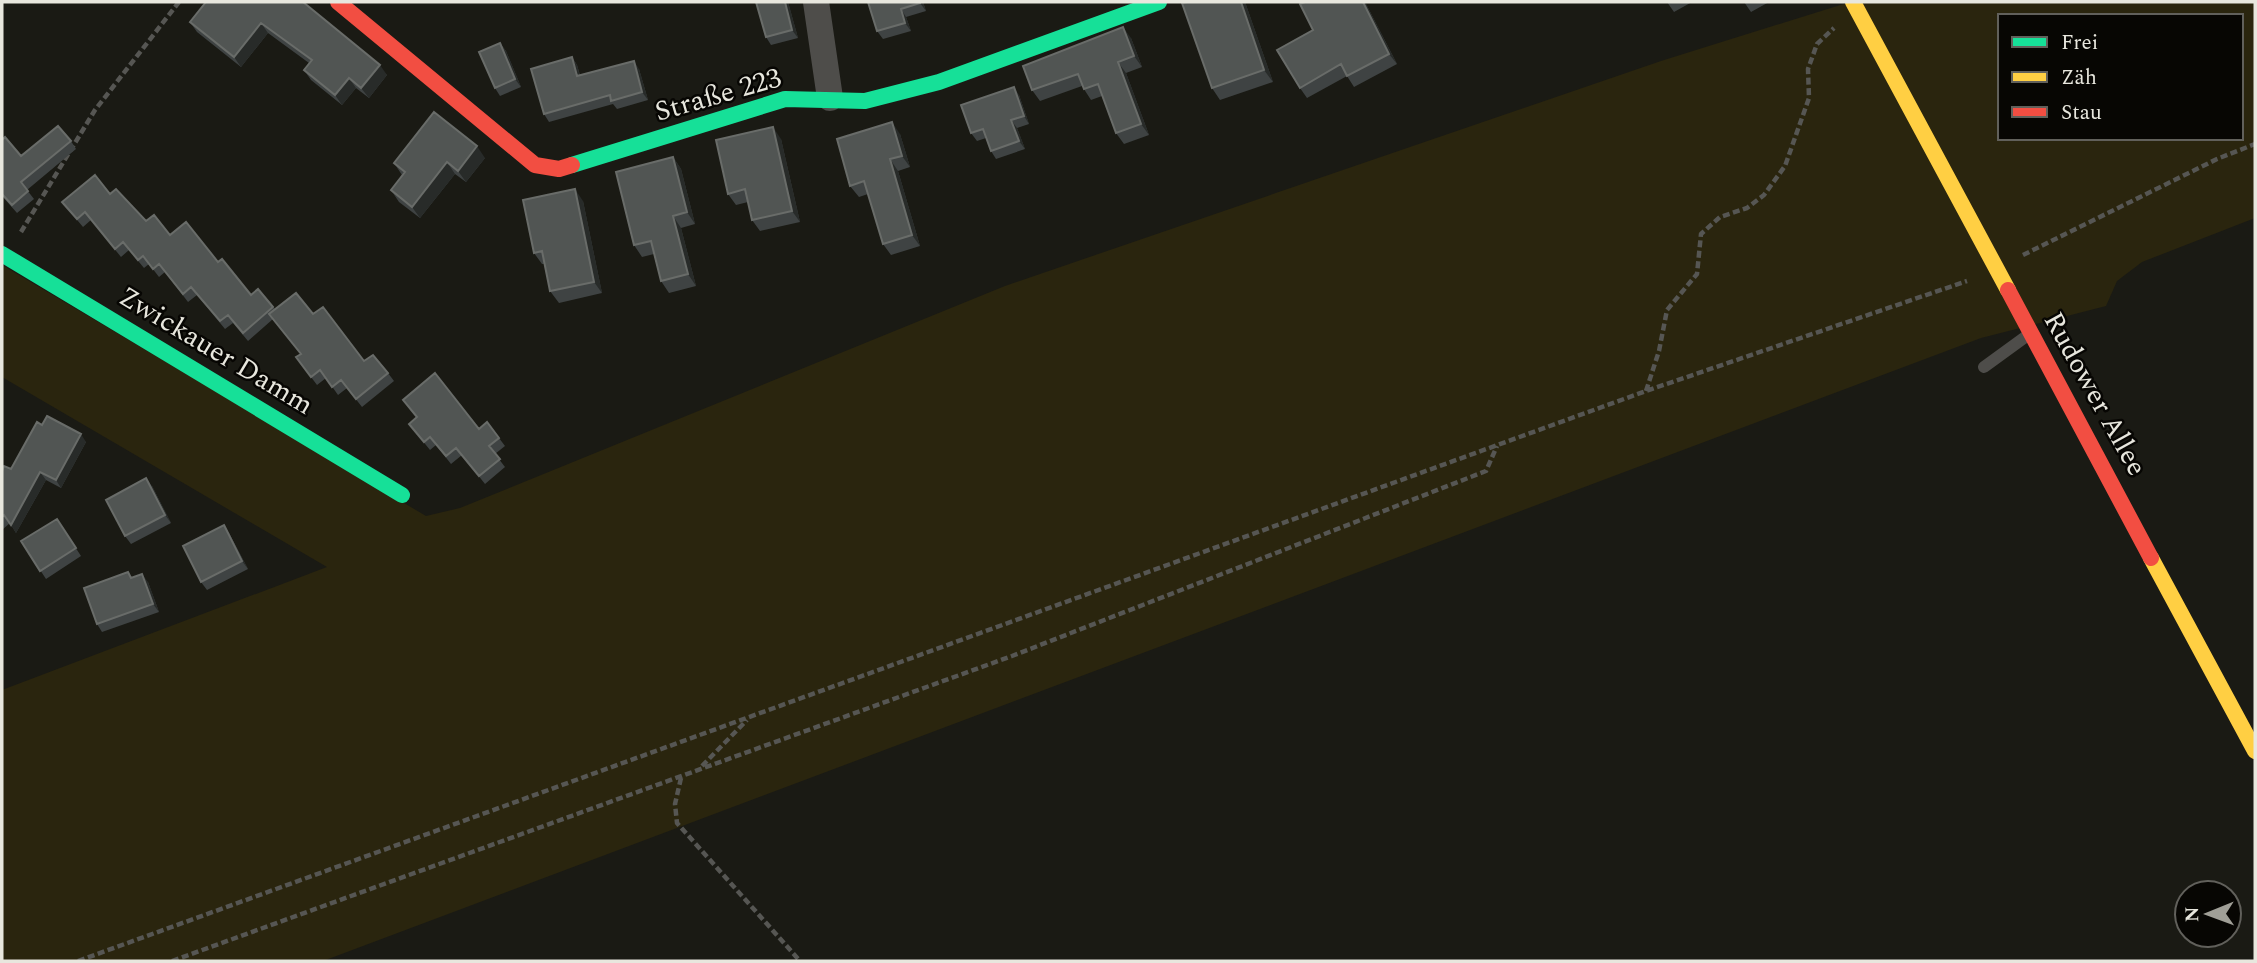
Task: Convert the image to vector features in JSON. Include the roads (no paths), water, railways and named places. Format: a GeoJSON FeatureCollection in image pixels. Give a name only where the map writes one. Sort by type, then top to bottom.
{"type":"FeatureCollection","features":[{"type":"Feature","properties":{"kind":"street","name":"Straße 223"},"geometry":{"type":"LineString","coordinates":[[338,2],[535,165],[559,169],[785,99],[830,98],[865,101],[939,82],[1158,2]]}},
{"type":"Feature","properties":{"kind":"street"},"geometry":{"type":"LineString","coordinates":[[816,2],[830,98]]}},
{"type":"Feature","properties":{"kind":"street","name":"Rudower Allee"},"geometry":{"type":"LineString","coordinates":[[1853,2],[2255,751]]}},
{"type":"Feature","properties":{"kind":"street","name":"Zwickauer Damm"},"geometry":{"type":"LineString","coordinates":[[2,254],[402,495]]}},
{"type":"Feature","properties":{"kind":"lane"},"geometry":{"type":"LineString","coordinates":[[1984,367],[2032,333]]}}]}
